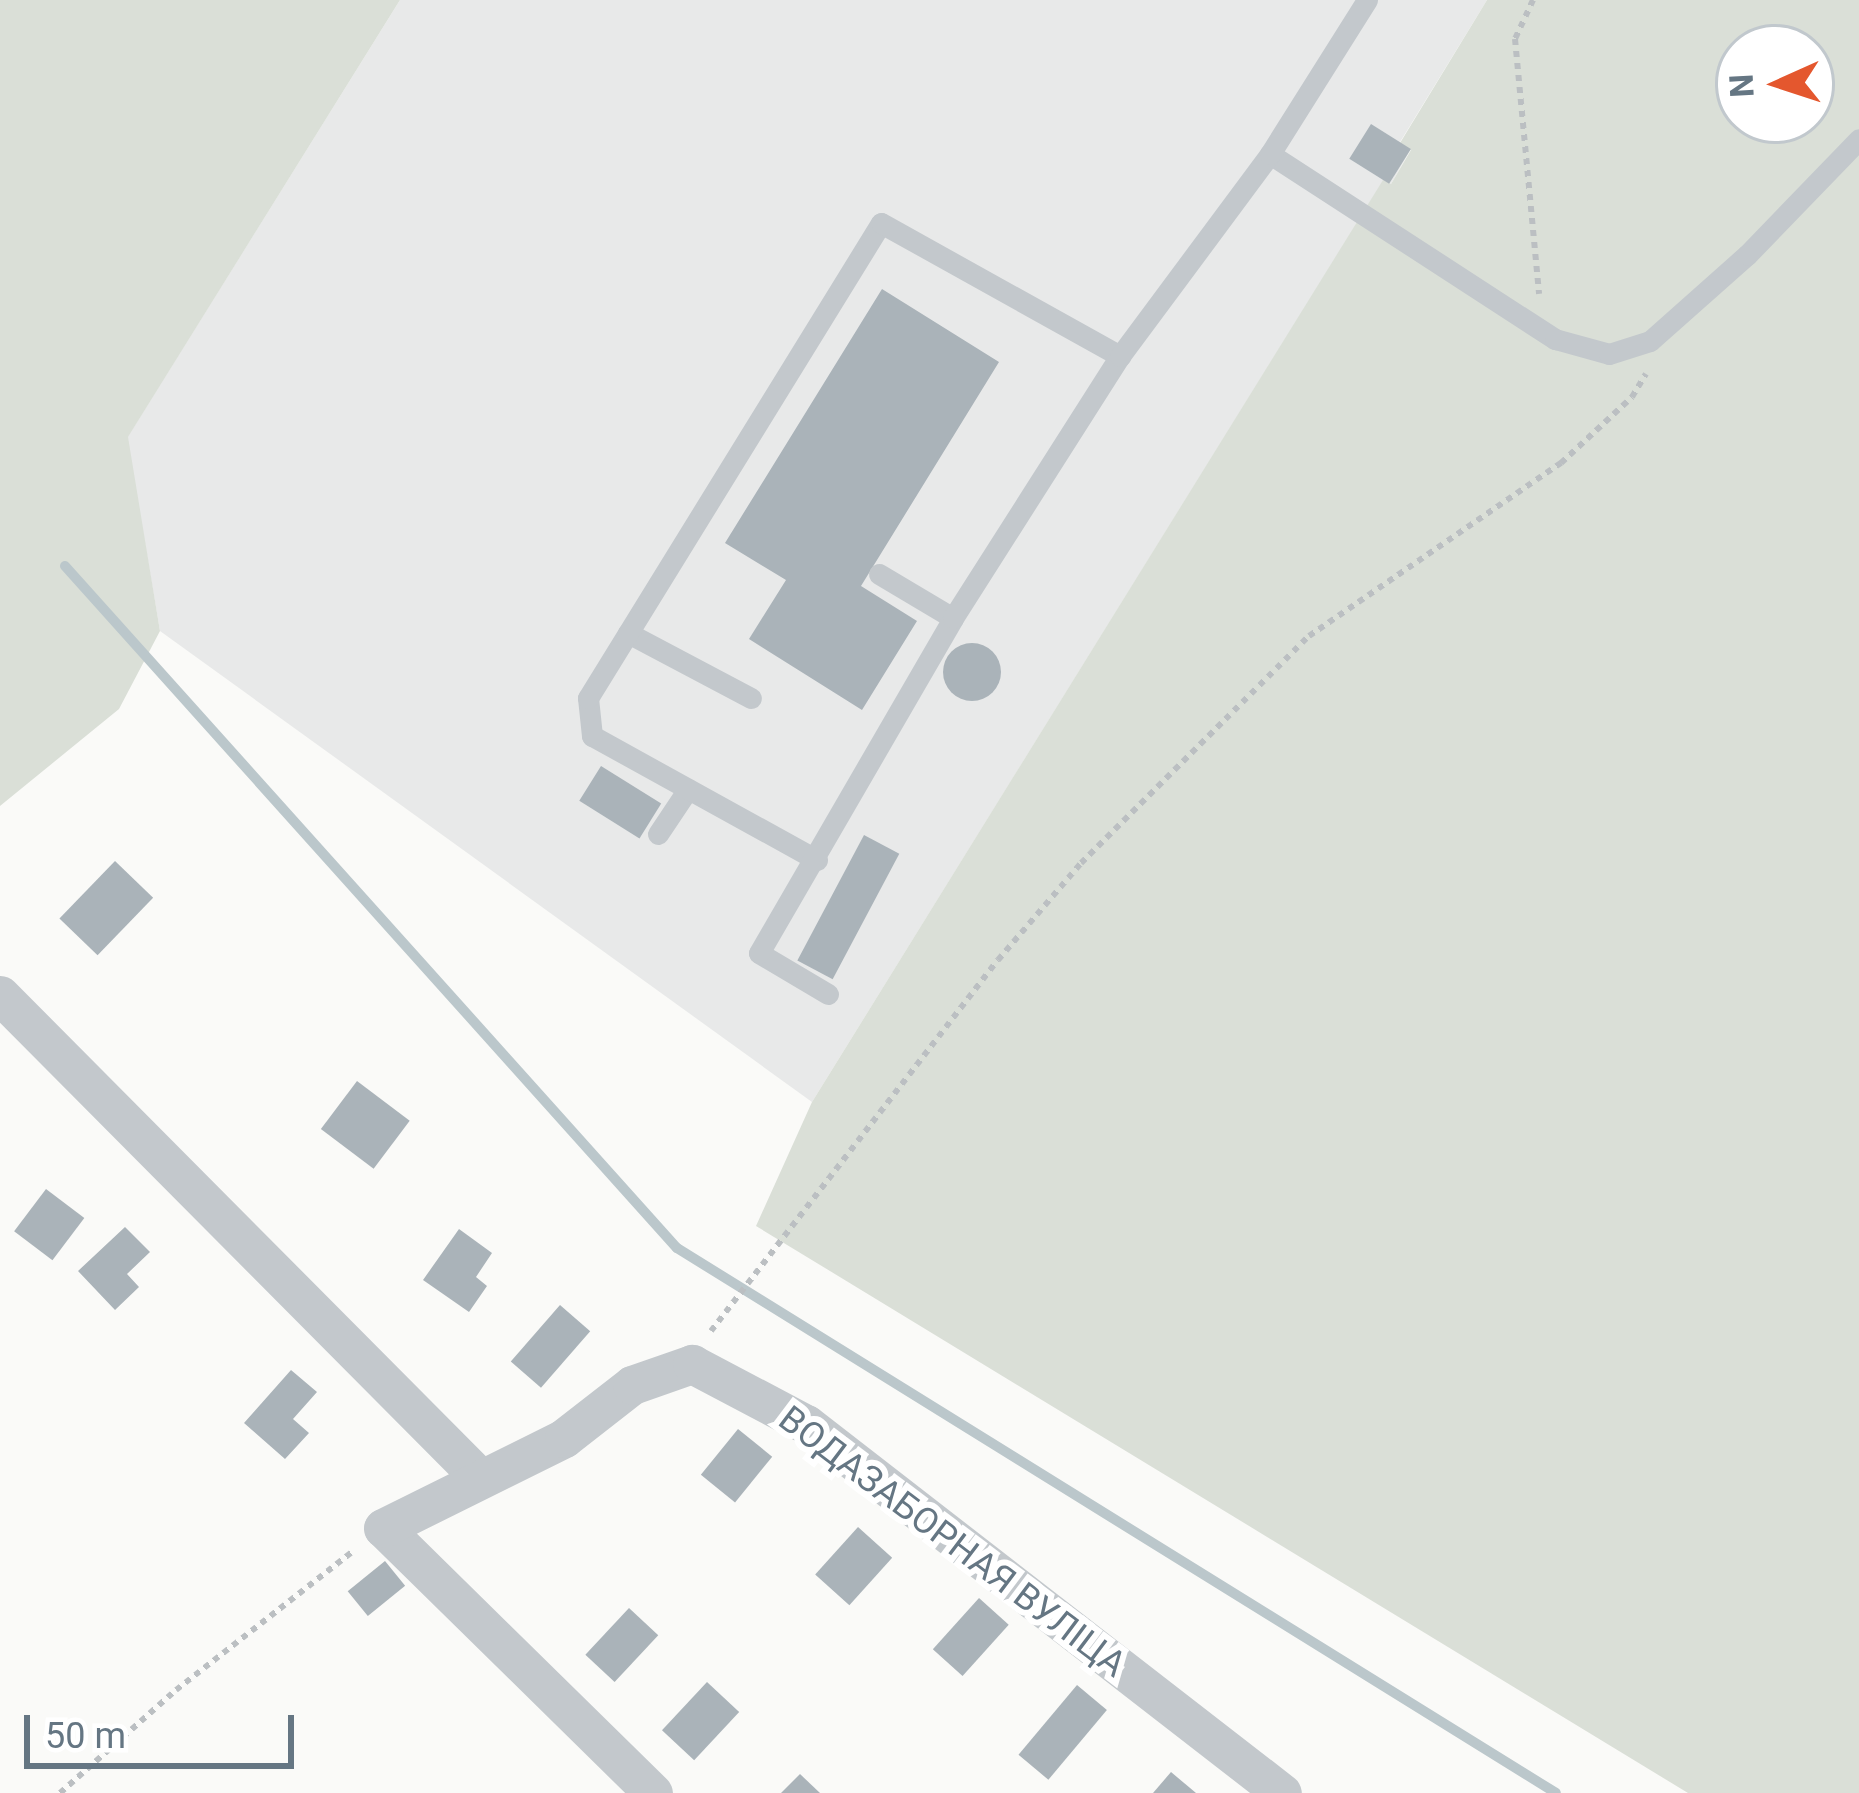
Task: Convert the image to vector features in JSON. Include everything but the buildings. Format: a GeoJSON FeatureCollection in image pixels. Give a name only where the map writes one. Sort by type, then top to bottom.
{"type":"FeatureCollection","features":[{"type":"Feature","properties":{"kind":"street"},"geometry":{"type":"LineString","coordinates":[[0,995],[480,1478]]}},
{"type":"Feature","properties":{"kind":"street","name":"ВОДАЗАБОРНАЯ ВУЛІЦА"},"geometry":{"type":"LineString","coordinates":[[383,1528],[564,1438],[632,1385],[692,1364],[806,1424],[1282,1793]]}},
{"type":"Feature","properties":{"kind":"street"},"geometry":{"type":"LineString","coordinates":[[383,1528],[652,1793]]}},
{"type":"Feature","properties":{"kind":"lane"},"geometry":{"type":"LineString","coordinates":[[828,994],[759,953],[953,619],[1120,356],[1270,154],[1367,0]]}},
{"type":"Feature","properties":{"kind":"lane"},"geometry":{"type":"LineString","coordinates":[[1270,154],[1500,306],[1569,344],[1609,354],[1650,340],[1748,255],[1859,139]]}},
{"type":"Feature","properties":{"kind":"lane"},"geometry":{"type":"LineString","coordinates":[[817,860],[592,736],[588,698],[881,223],[1120,356]]}},
{"type":"Feature","properties":{"kind":"lane"},"geometry":{"type":"LineString","coordinates":[[879,574],[953,619]]}},
{"type":"Feature","properties":{"kind":"lane"},"geometry":{"type":"LineString","coordinates":[[628,633],[751,698]]}},
{"type":"Feature","properties":{"kind":"lane"},"geometry":{"type":"LineString","coordinates":[[658,834],[688,789]]}},
{"type":"Feature","properties":{"kind":"path"},"geometry":{"type":"LineString","coordinates":[[1533,0],[1515,38],[1539,295],[1569,344]]}},
{"type":"Feature","properties":{"kind":"path"},"geometry":{"type":"LineString","coordinates":[[725,1306],[1081,862],[1309,636],[1561,463],[1632,397],[1654,362]]}},
{"type":"Feature","properties":{"kind":"path"},"geometry":{"type":"LineString","coordinates":[[60,1793],[176,1690],[383,1528]]}},
{"type":"Feature","properties":{"kind":"shaded area"},"geometry":{"type":"Polygon","coordinates":[[[0,0],[400,0],[128,437],[160,631],[119,709],[0,806],[0,0]]]}},
{"type":"Feature","properties":{"kind":"shaded area"},"geometry":{"type":"Polygon","coordinates":[[[400,0],[1487,0],[1400,142],[1411,149],[1391,184],[1383,181],[812,1102],[160,631],[127,438],[400,0]]]}},
{"type":"Feature","properties":{"kind":"shaded area"},"geometry":{"type":"Polygon","coordinates":[[[1487,0],[1859,0],[1859,1793],[1688,1793],[756,1226],[812,1102],[1383,180],[1391,184],[1411,150],[1400,143],[1487,0]]]}},
{"type":"Feature","properties":{"kind":"waterway"},"geometry":{"type":"LineString","coordinates":[[65,566],[677,1248],[1556,1793]]}}]}
